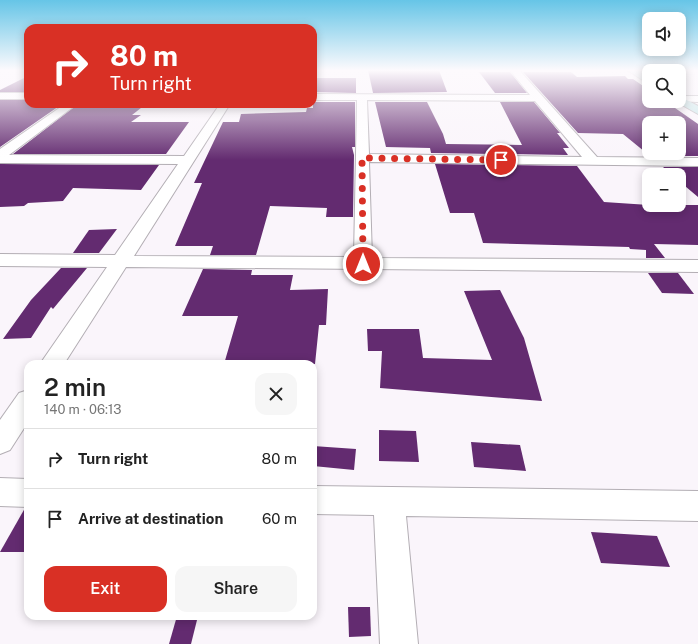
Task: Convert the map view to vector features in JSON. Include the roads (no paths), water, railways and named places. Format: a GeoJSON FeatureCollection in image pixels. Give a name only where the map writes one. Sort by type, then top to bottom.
{"type":"FeatureCollection","features":[{"type":"Feature","properties":{"kind":"street"},"geometry":{"type":"LineString","coordinates":[[362,100],[363,264]]}},
{"type":"Feature","properties":{"kind":"street"},"geometry":{"type":"LineString","coordinates":[[539,100],[593,161]]}},
{"type":"Feature","properties":{"kind":"street"},"geometry":{"type":"LineString","coordinates":[[686,103],[698,111]]}},
{"type":"Feature","properties":{"kind":"street"},"geometry":{"type":"LineString","coordinates":[[0,155],[66,108]]}},
{"type":"Feature","properties":{"kind":"street"},"geometry":{"type":"LineString","coordinates":[[55,360],[221,108]]}},
{"type":"Feature","properties":{"kind":"street"},"geometry":{"type":"LineString","coordinates":[[362,158],[698,162]]}},
{"type":"Feature","properties":{"kind":"street"},"geometry":{"type":"LineString","coordinates":[[0,159],[187,160]]}},
{"type":"Feature","properties":{"kind":"street"},"geometry":{"type":"LineString","coordinates":[[0,260],[363,264],[694,270]]}},
{"type":"Feature","properties":{"kind":"street"},"geometry":{"type":"LineString","coordinates":[[0,442],[24,406]]}},
{"type":"Feature","properties":{"kind":"street"},"geometry":{"type":"LineString","coordinates":[[0,492],[24,493]]}},
{"type":"Feature","properties":{"kind":"street"},"geometry":{"type":"LineString","coordinates":[[317,500],[698,506]]}},
{"type":"Feature","properties":{"kind":"street"},"geometry":{"type":"LineString","coordinates":[[389,502],[399,644]]}}]}
